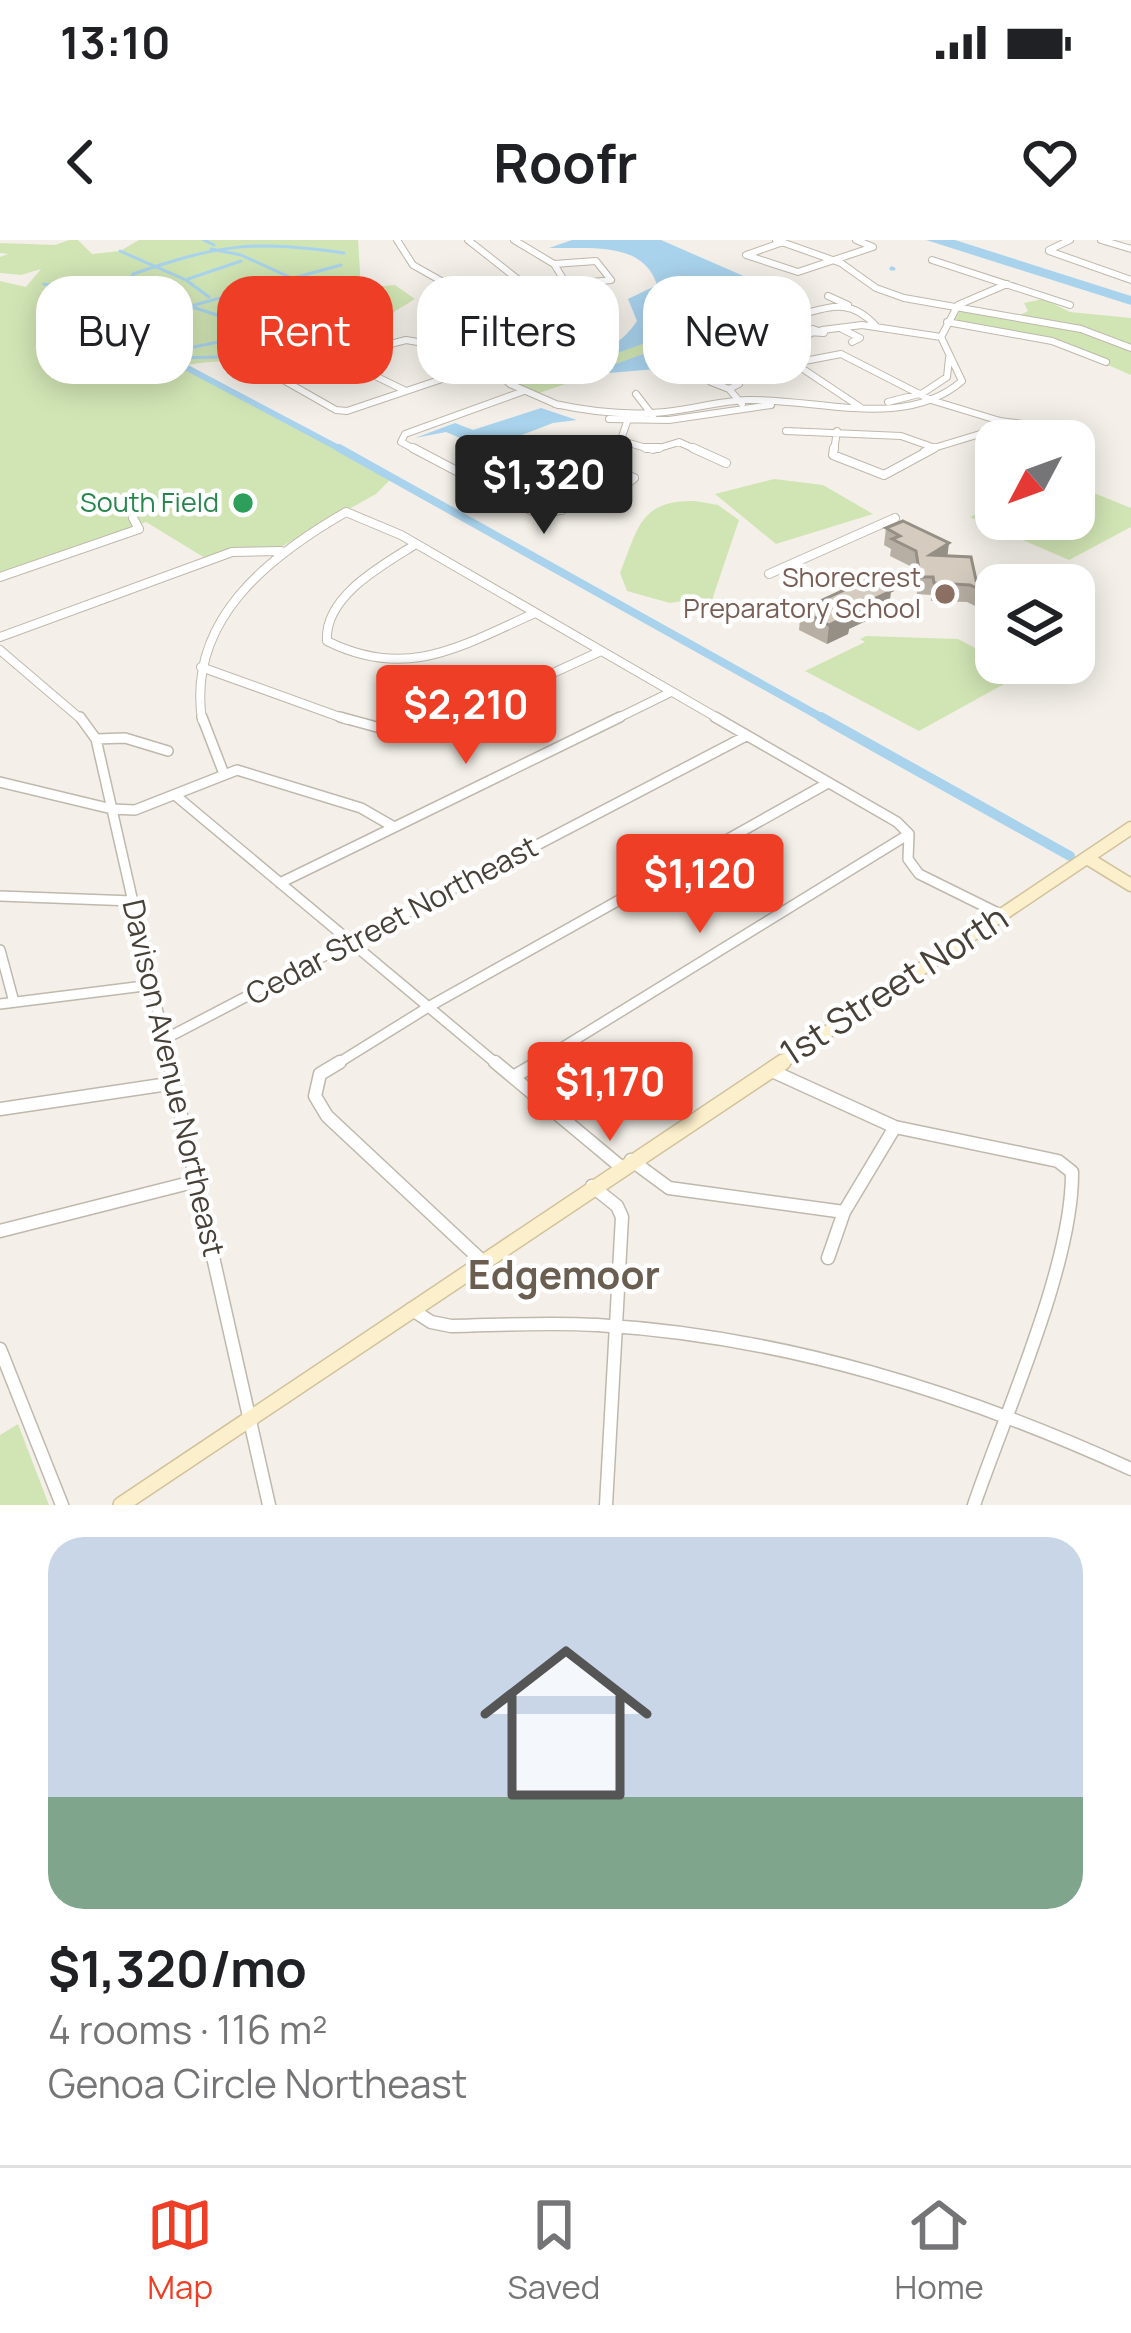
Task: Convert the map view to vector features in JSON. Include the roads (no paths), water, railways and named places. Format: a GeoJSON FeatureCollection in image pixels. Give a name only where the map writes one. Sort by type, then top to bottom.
{"type":"FeatureCollection","features":[{"type":"Feature","properties":{"kind":"street"},"geometry":{"type":"LineString","coordinates":[[398,240],[413,265],[432,276]]}},
{"type":"Feature","properties":{"kind":"street"},"geometry":{"type":"LineString","coordinates":[[468,240],[515,276]]}},
{"type":"Feature","properties":{"kind":"street"},"geometry":{"type":"LineString","coordinates":[[514,240],[554,264],[561,276]]}},
{"type":"Feature","properties":{"kind":"street"},"geometry":{"type":"LineString","coordinates":[[760,240],[780,242],[831,262],[890,293],[955,309],[1081,329],[1131,348]]}},
{"type":"Feature","properties":{"kind":"street"},"geometry":{"type":"LineString","coordinates":[[780,242],[746,256],[793,272],[873,247],[856,240]]}},
{"type":"Feature","properties":{"kind":"street"},"geometry":{"type":"LineString","coordinates":[[1070,240],[1048,250],[1131,280]]}},
{"type":"Feature","properties":{"kind":"street"},"geometry":{"type":"LineString","coordinates":[[1101,240],[1131,249]]}},
{"type":"Feature","properties":{"kind":"street"},"geometry":{"type":"LineString","coordinates":[[554,264],[591,259],[609,276]]}},
{"type":"Feature","properties":{"kind":"street"},"geometry":{"type":"LineString","coordinates":[[932,260],[1070,305]]}},
{"type":"Feature","properties":{"kind":"street"},"geometry":{"type":"LineString","coordinates":[[512,384],[556,404],[628,418],[742,405],[854,406],[934,400],[962,381],[941,337],[955,309],[1007,284]]}},
{"type":"Feature","properties":{"kind":"street"},"geometry":{"type":"LineString","coordinates":[[828,296],[863,311],[876,326]]}},
{"type":"Feature","properties":{"kind":"street"},"geometry":{"type":"LineString","coordinates":[[811,311],[848,305]]}},
{"type":"Feature","properties":{"kind":"street"},"geometry":{"type":"LineString","coordinates":[[899,330],[905,322]]}},
{"type":"Feature","properties":{"kind":"street"},"geometry":{"type":"LineString","coordinates":[[947,322],[1052,341],[1106,362]]}},
{"type":"Feature","properties":{"kind":"street"},"geometry":{"type":"LineString","coordinates":[[811,332],[876,326],[941,337]]}},
{"type":"Feature","properties":{"kind":"street"},"geometry":{"type":"LineString","coordinates":[[839,328],[860,338],[852,342]]}},
{"type":"Feature","properties":{"kind":"street"},"geometry":{"type":"LineString","coordinates":[[811,360],[843,354],[919,394],[997,420]]}},
{"type":"Feature","properties":{"kind":"street"},"geometry":{"type":"LineString","coordinates":[[854,406],[919,394],[947,376],[948,354]]}},
{"type":"Feature","properties":{"kind":"street"},"geometry":{"type":"LineString","coordinates":[[811,373],[844,392],[854,406]]}},
{"type":"Feature","properties":{"kind":"street"},"geometry":{"type":"LineString","coordinates":[[291,384],[341,411],[427,384]]}},
{"type":"Feature","properties":{"kind":"street"},"geometry":{"type":"LineString","coordinates":[[392,384],[406,391]]}},
{"type":"Feature","properties":{"kind":"street"},"geometry":{"type":"LineString","coordinates":[[728,389],[742,405]]}},
{"type":"Feature","properties":{"kind":"street"},"geometry":{"type":"LineString","coordinates":[[524,391],[400,437],[542,516],[586,500]]}},
{"type":"Feature","properties":{"kind":"street"},"geometry":{"type":"LineString","coordinates":[[636,394],[653,417]]}},
{"type":"Feature","properties":{"kind":"street"},"geometry":{"type":"LineString","coordinates":[[506,497],[616,453],[628,418]]}},
{"type":"Feature","properties":{"kind":"street"},"geometry":{"type":"LineString","coordinates":[[786,431],[910,437],[935,448]]}},
{"type":"Feature","properties":{"kind":"street"},"geometry":{"type":"LineString","coordinates":[[837,431],[832,454],[852,466],[890,474],[935,448],[975,436]]}},
{"type":"Feature","properties":{"kind":"street"},"geometry":{"type":"LineString","coordinates":[[622,441],[653,450],[679,442],[726,463]]}},
{"type":"Feature","properties":{"kind":"street"},"geometry":{"type":"LineString","coordinates":[[575,471],[537,455],[559,451],[590,465],[632,475],[626,484],[598,495]]}},
{"type":"Feature","properties":{"kind":"street"},"geometry":{"type":"LineString","coordinates":[[600,468],[596,474],[626,484]]}},
{"type":"Feature","properties":{"kind":"street"},"geometry":{"type":"LineString","coordinates":[[506,497],[537,497],[562,509]]}},
{"type":"Feature","properties":{"kind":"street"},"geometry":{"type":"LineString","coordinates":[[224,774],[208,744],[200,711],[201,668],[229,603],[281,550],[346,512],[416,544],[909,834]]}},
{"type":"Feature","properties":{"kind":"street"},"geometry":{"type":"LineString","coordinates":[[0,577],[139,529],[133,518]]}},
{"type":"Feature","properties":{"kind":"street"},"geometry":{"type":"LineString","coordinates":[[769,574],[895,518]]}},
{"type":"Feature","properties":{"kind":"street"},"geometry":{"type":"LineString","coordinates":[[416,544],[351,590],[324,632],[332,645],[378,661],[416,662],[535,613]]}},
{"type":"Feature","properties":{"kind":"street"},"geometry":{"type":"LineString","coordinates":[[0,637],[232,552],[281,550]]}},
{"type":"Feature","properties":{"kind":"street"},"geometry":{"type":"LineString","coordinates":[[0,650],[74,709],[96,739],[125,738],[160,751]]}},
{"type":"Feature","properties":{"kind":"street"},"geometry":{"type":"LineString","coordinates":[[201,668],[376,730],[406,735],[601,651]]}},
{"type":"Feature","properties":{"kind":"street"},"geometry":{"type":"LineString","coordinates":[[280,883],[671,692]]}},
{"type":"Feature","properties":{"kind":"street","name":"Cedar Street Northeast"},"geometry":{"type":"LineString","coordinates":[[165,1039],[746,736]]}},
{"type":"Feature","properties":{"kind":"street","name":"Davison Avenue Northeast"},"geometry":{"type":"LineString","coordinates":[[96,739],[269,1505]]}},
{"type":"Feature","properties":{"kind":"street"},"geometry":{"type":"LineString","coordinates":[[0,782],[112,809],[145,808],[237,770],[373,813],[394,827]]}},
{"type":"Feature","properties":{"kind":"street"},"geometry":{"type":"LineString","coordinates":[[481,1260],[319,1106],[315,1084],[327,1065],[828,783]]}},
{"type":"Feature","properties":{"kind":"street"},"geometry":{"type":"LineString","coordinates":[[176,795],[626,1164],[660,1185],[844,1212]]}},
{"type":"Feature","properties":{"kind":"street","name":"1st Street North"},"geometry":{"type":"LineString","coordinates":[[121,1505],[1131,828]]}},
{"type":"Feature","properties":{"kind":"street"},"geometry":{"type":"LineString","coordinates":[[515,1076],[909,834]]}},
{"type":"Feature","properties":{"kind":"street"},"geometry":{"type":"LineString","coordinates":[[909,834],[911,865]]}},
{"type":"Feature","properties":{"kind":"street"},"geometry":{"type":"LineString","coordinates":[[870,859],[890,854],[925,878],[1002,915]]}},
{"type":"Feature","properties":{"kind":"street"},"geometry":{"type":"LineString","coordinates":[[1087,858],[1131,885]]}},
{"type":"Feature","properties":{"kind":"street"},"geometry":{"type":"LineString","coordinates":[[0,896],[133,901]]}},
{"type":"Feature","properties":{"kind":"street"},"geometry":{"type":"LineString","coordinates":[[0,950],[14,1002]]}},
{"type":"Feature","properties":{"kind":"street"},"geometry":{"type":"LineString","coordinates":[[0,1004],[152,985]]}},
{"type":"Feature","properties":{"kind":"street"},"geometry":{"type":"LineString","coordinates":[[767,1068],[895,1127],[1058,1160],[1076,1181],[974,1505]]}},
{"type":"Feature","properties":{"kind":"street"},"geometry":{"type":"LineString","coordinates":[[0,1109],[175,1083]]}},
{"type":"Feature","properties":{"kind":"street"},"geometry":{"type":"LineString","coordinates":[[828,1258],[844,1212],[895,1127]]}},
{"type":"Feature","properties":{"kind":"street"},"geometry":{"type":"LineString","coordinates":[[0,1231],[196,1181]]}},
{"type":"Feature","properties":{"kind":"street"},"geometry":{"type":"LineString","coordinates":[[592,1186],[620,1210],[606,1505]]}},
{"type":"Feature","properties":{"kind":"street"},"geometry":{"type":"LineString","coordinates":[[411,1309],[431,1322],[451,1326],[615,1326],[826,1358],[1003,1414],[1131,1469]]}},
{"type":"Feature","properties":{"kind":"street"},"geometry":{"type":"LineString","coordinates":[[0,1348],[62,1505]]}},
{"type":"Feature","properties":{"kind":"water"},"geometry":{"type":"Polygon","coordinates":[[[572,240],[661,240],[744,276],[652,276],[640,260],[627,254],[597,248],[549,248],[572,240]]]}},
{"type":"Feature","properties":{"kind":"water"},"geometry":{"type":"Polygon","coordinates":[[[926,240],[955,240],[1131,296],[1131,305],[926,240]]]}},
{"type":"Feature","properties":{"kind":"water"},"geometry":{"type":"Polygon","coordinates":[[[643,292],[643,344],[619,352],[619,340],[637,321],[628,299],[643,292]]]}},
{"type":"Feature","properties":{"kind":"water"},"geometry":{"type":"Polygon","coordinates":[[[643,354],[643,370],[619,372],[619,363],[643,354]]]}},
{"type":"Feature","properties":{"kind":"water"},"geometry":{"type":"Polygon","coordinates":[[[541,408],[577,420],[553,423],[485,449],[446,432],[415,438],[455,423],[473,430],[541,408]]]}},
{"type":"Feature","properties":{"kind":"waterway"},"geometry":{"type":"LineString","coordinates":[[204,240],[214,245]]}},
{"type":"Feature","properties":{"kind":"waterway"},"geometry":{"type":"LineString","coordinates":[[218,250],[260,246],[344,253]]}},
{"type":"Feature","properties":{"kind":"waterway"},"geometry":{"type":"LineString","coordinates":[[211,249],[218,250]]}},
{"type":"Feature","properties":{"kind":"waterway"},"geometry":{"type":"LineString","coordinates":[[156,267],[218,250]]}},
{"type":"Feature","properties":{"kind":"waterway"},"geometry":{"type":"LineString","coordinates":[[218,250],[241,255],[287,276]]}},
{"type":"Feature","properties":{"kind":"waterway"},"geometry":{"type":"LineString","coordinates":[[120,251],[156,267]]}},
{"type":"Feature","properties":{"kind":"waterway"},"geometry":{"type":"LineString","coordinates":[[193,277],[241,261]]}},
{"type":"Feature","properties":{"kind":"waterway"},"geometry":{"type":"LineString","coordinates":[[301,276],[341,265]]}},
{"type":"Feature","properties":{"kind":"waterway"},"geometry":{"type":"LineString","coordinates":[[133,276],[156,267]]}},
{"type":"Feature","properties":{"kind":"waterway"},"geometry":{"type":"LineString","coordinates":[[156,267],[209,297]]}},
{"type":"Feature","properties":{"kind":"waterway"},"geometry":{"type":"LineString","coordinates":[[891,268],[893,268],[894,269],[891,269],[891,268]]}},
{"type":"Feature","properties":{"kind":"waterway"},"geometry":{"type":"LineString","coordinates":[[193,305],[217,299]]}},
{"type":"Feature","properties":{"kind":"waterway"},"geometry":{"type":"LineString","coordinates":[[193,307],[217,315]]}},
{"type":"Feature","properties":{"kind":"waterway"},"geometry":{"type":"LineString","coordinates":[[193,347],[217,342]]}},
{"type":"Feature","properties":{"kind":"waterway"},"geometry":{"type":"LineString","coordinates":[[193,358],[217,357]]}},
{"type":"Feature","properties":{"kind":"waterway"},"geometry":{"type":"LineString","coordinates":[[193,371],[344,451]]}},
{"type":"Feature","properties":{"kind":"waterway"},"geometry":{"type":"LineString","coordinates":[[339,448],[826,720]]}},
{"type":"Feature","properties":{"kind":"waterway"},"geometry":{"type":"LineString","coordinates":[[821,717],[1070,856]]}},
{"type":"Feature","properties":{"kind":"place","name":"South Field"},"geometry":{"type":"Point","coordinates":[243,503]}},
{"type":"Feature","properties":{"kind":"place","name":"Shorecrest Preparatory School"},"geometry":{"type":"Point","coordinates":[945,594]}},
{"type":"Feature","properties":{"kind":"district","name":"Edgemoor"},"geometry":{"type":"Point","coordinates":[564,1275]}}]}
